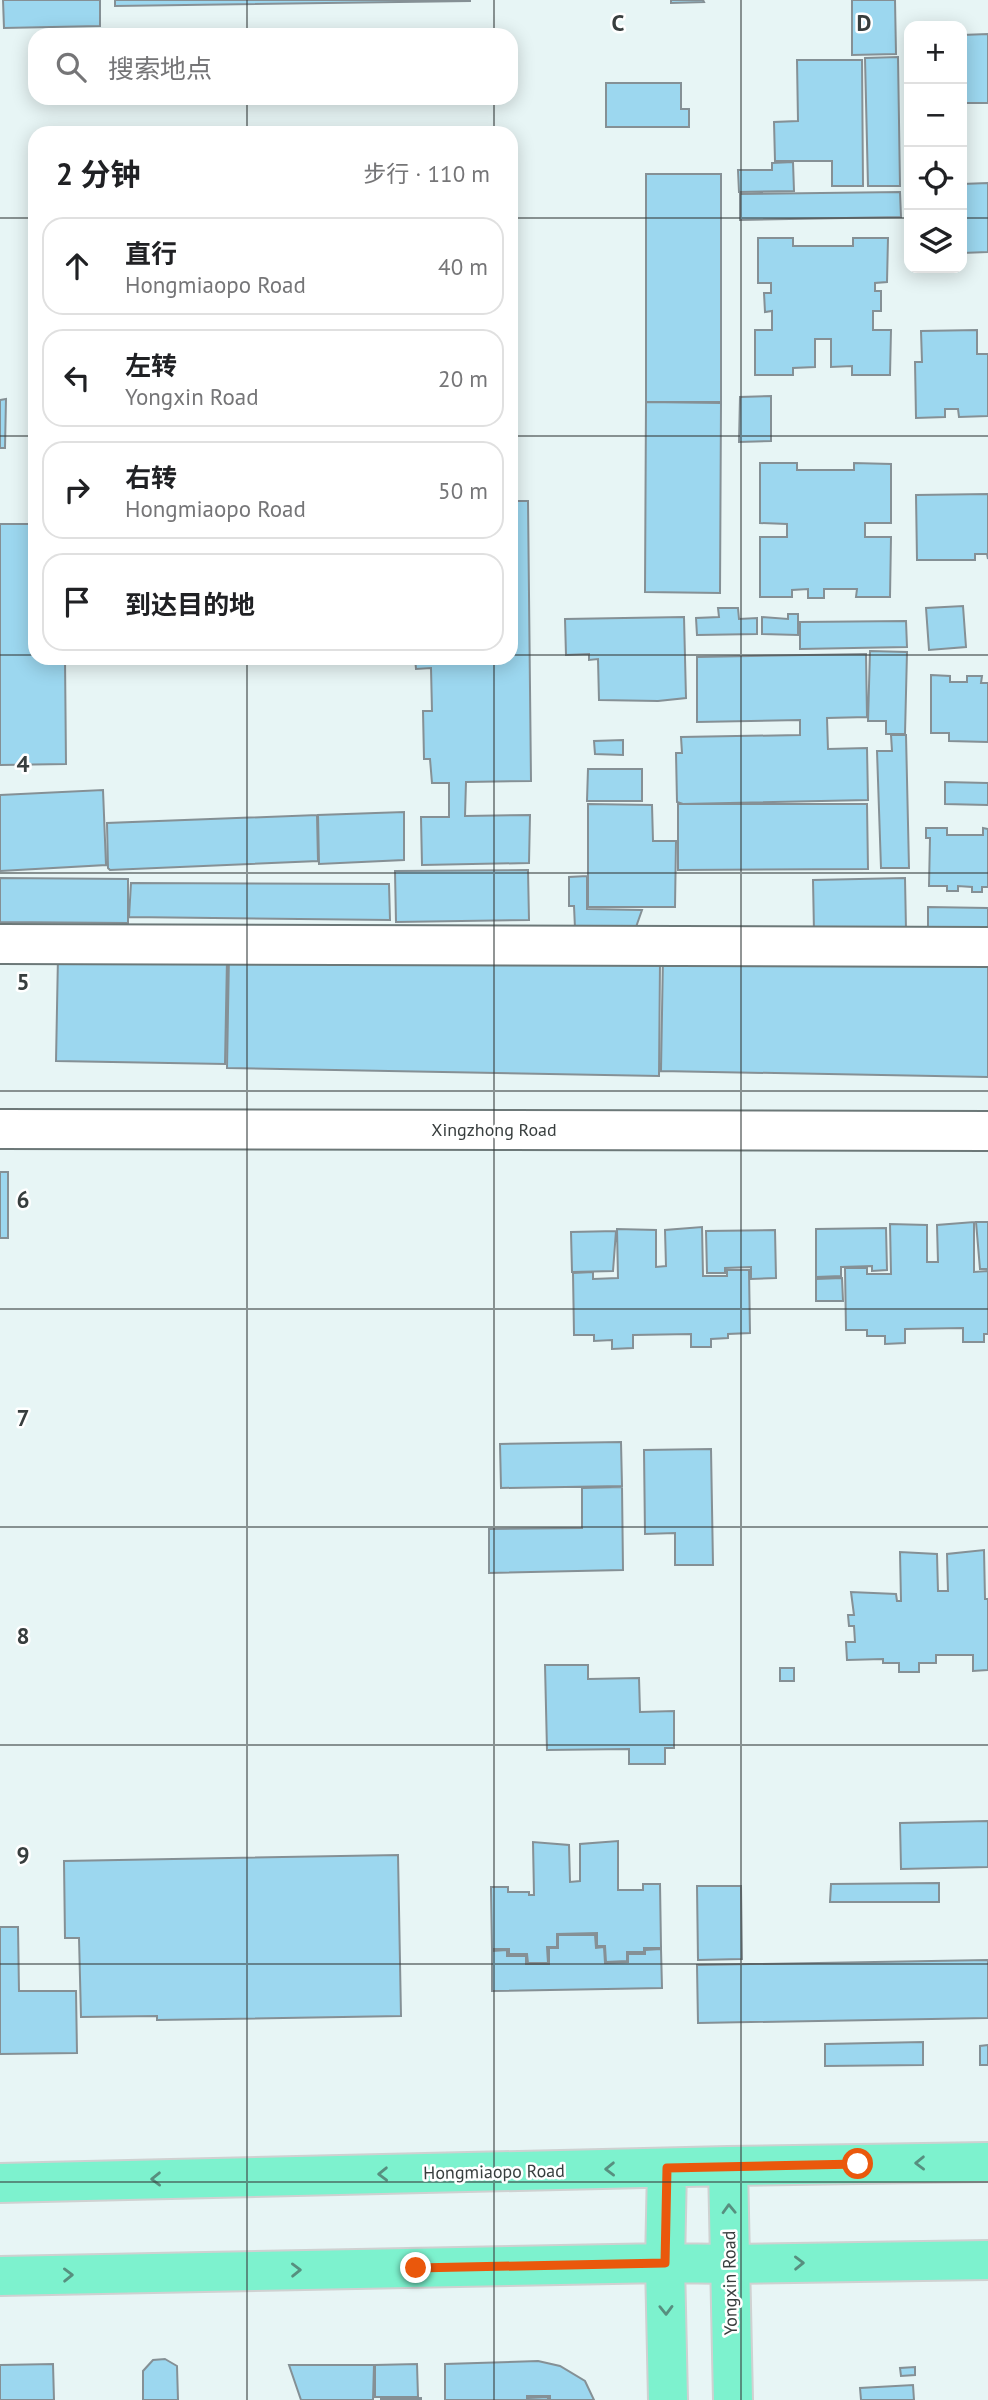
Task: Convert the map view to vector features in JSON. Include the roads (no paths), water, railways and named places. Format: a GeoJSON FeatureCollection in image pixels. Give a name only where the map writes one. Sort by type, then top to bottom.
{"type":"FeatureCollection","features":[{"type":"Feature","properties":{"kind":"main road","name":"Hongmiaopo Road"},"geometry":{"type":"LineString","coordinates":[[0,2183],[988,2162]]}},
{"type":"Feature","properties":{"kind":"main road","name":"Yongxin Road"},"geometry":{"type":"LineString","coordinates":[[728,2166],[733,2400]]}},
{"type":"Feature","properties":{"kind":"main road"},"geometry":{"type":"LineString","coordinates":[[667,2168],[665,2263],[668,2400]]}},
{"type":"Feature","properties":{"kind":"main road"},"geometry":{"type":"LineString","coordinates":[[0,2276],[665,2263],[988,2260]]}},
{"type":"Feature","properties":{"kind":"street"},"geometry":{"type":"LineString","coordinates":[[0,944],[988,947]]}},
{"type":"Feature","properties":{"kind":"street","name":"Xingzhong Road"},"geometry":{"type":"LineString","coordinates":[[0,1129],[988,1130]]}}]}
